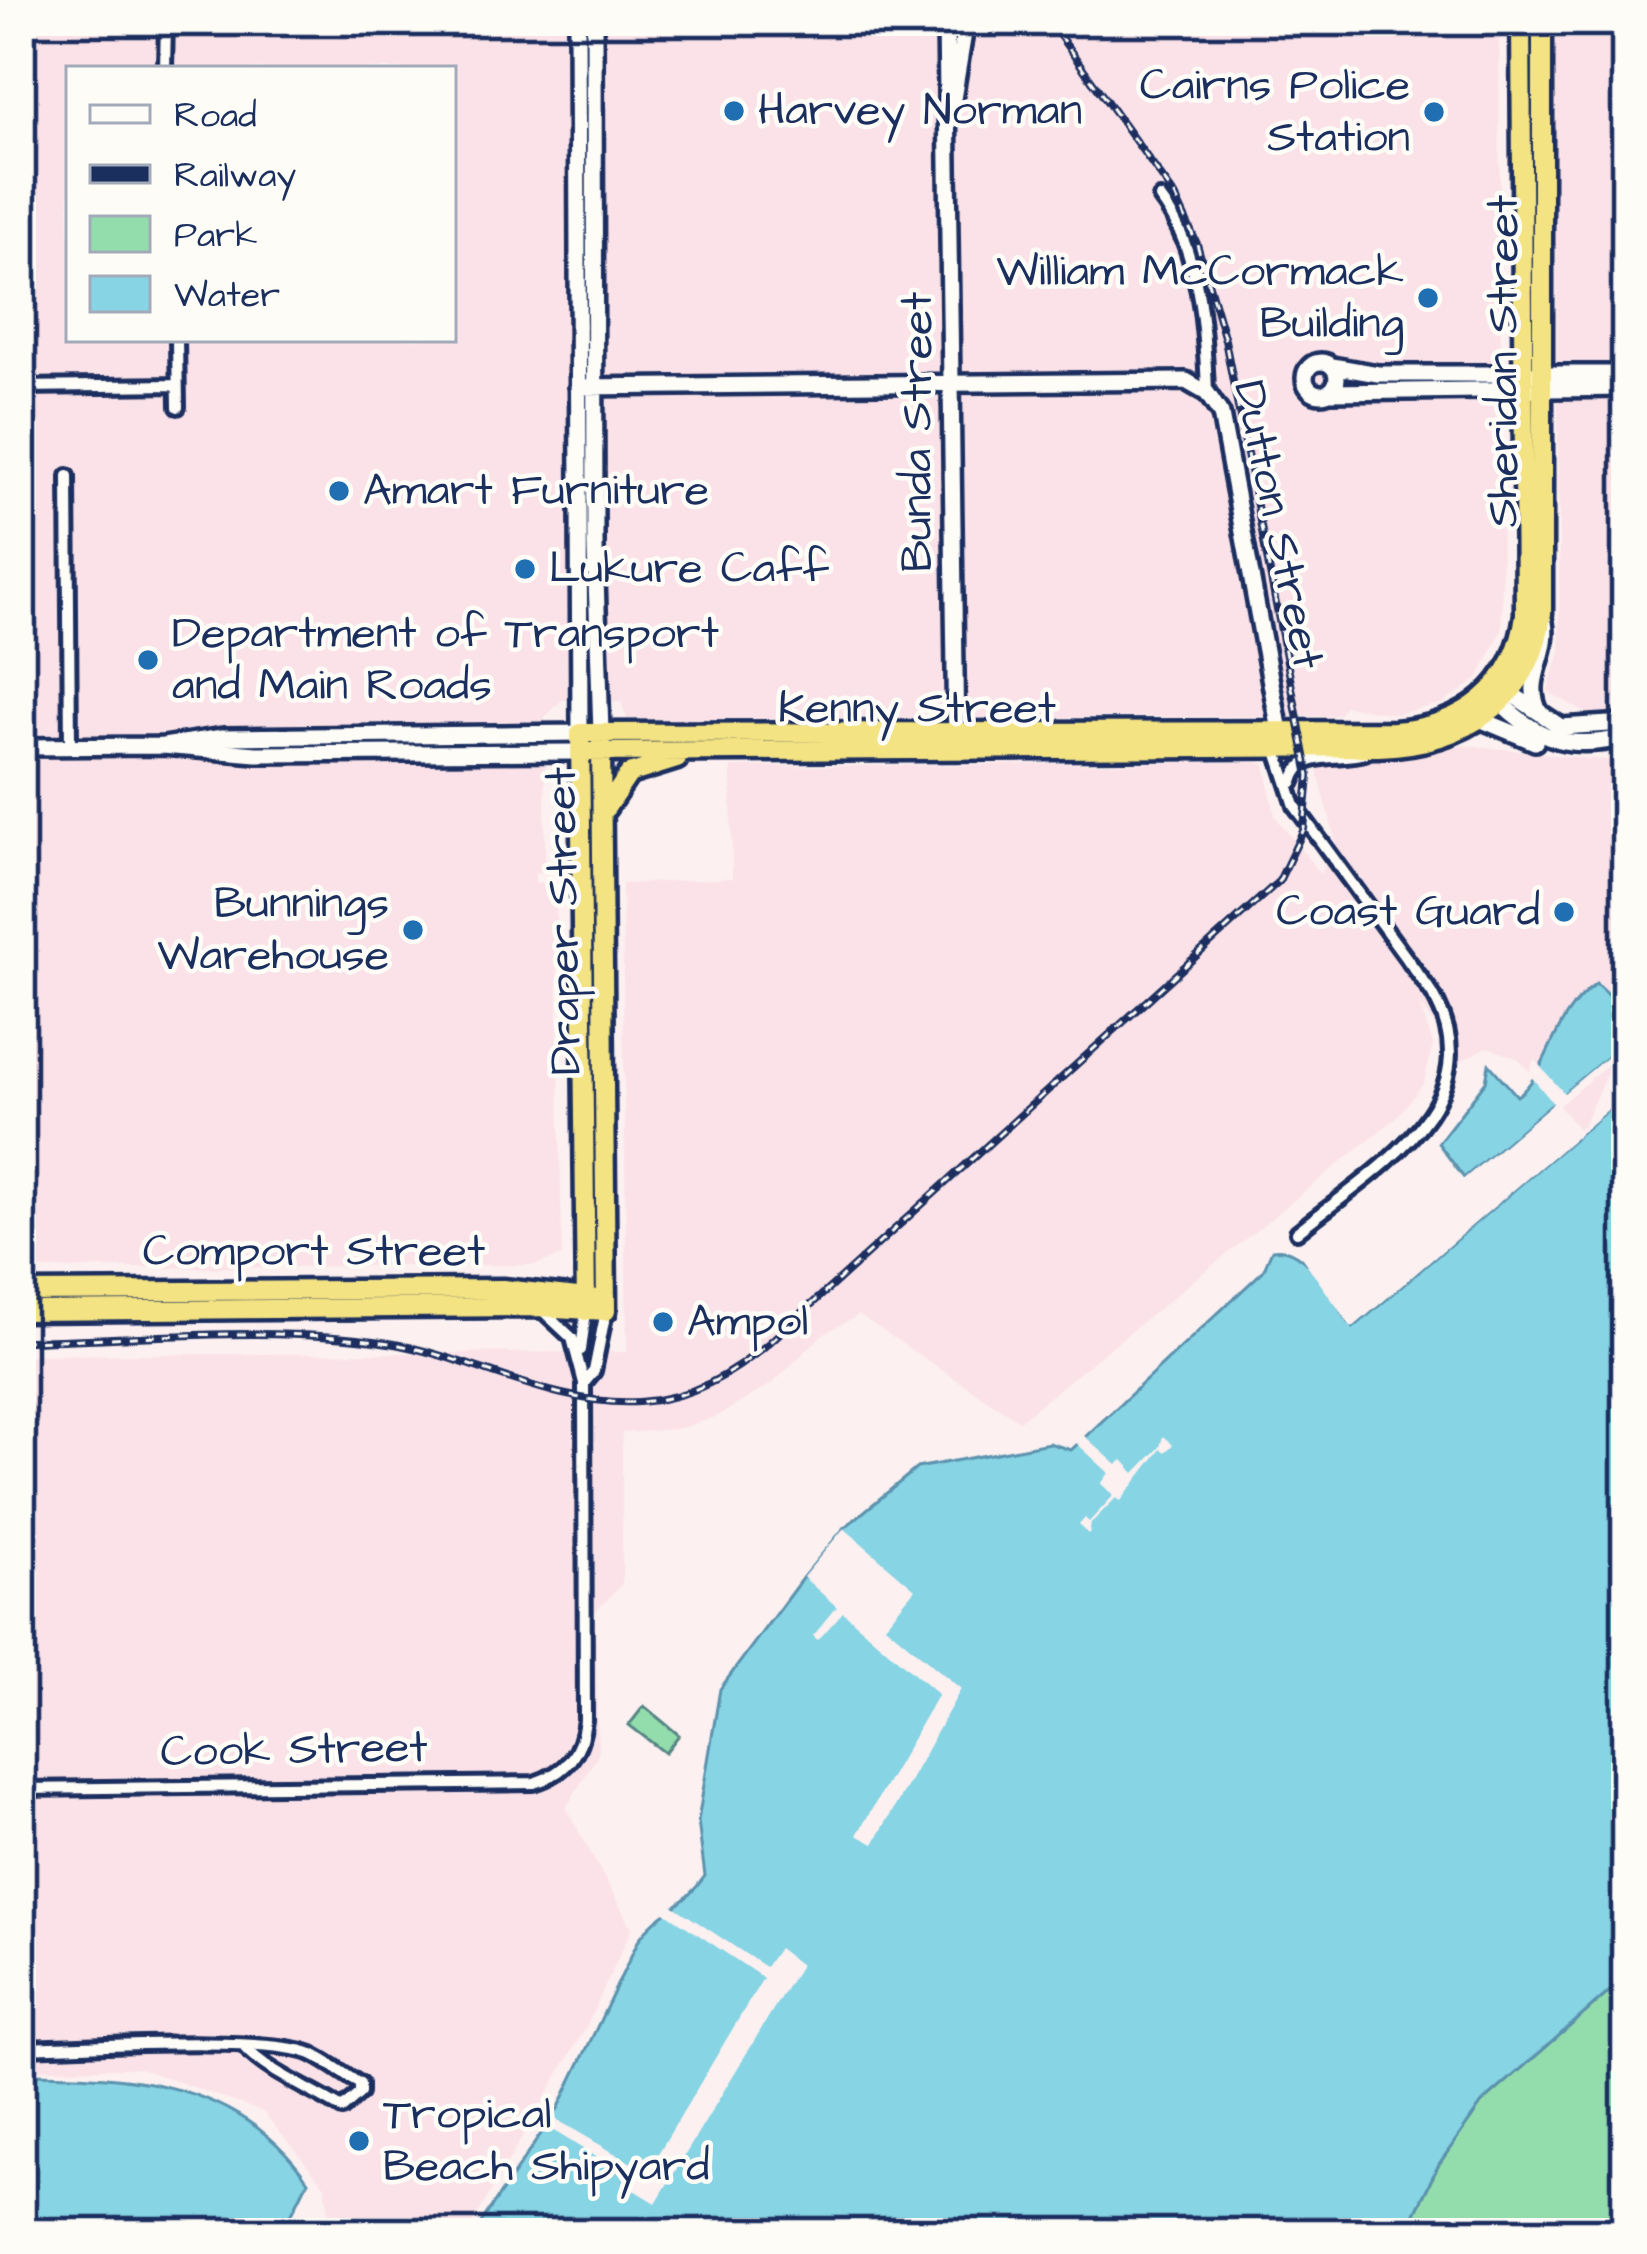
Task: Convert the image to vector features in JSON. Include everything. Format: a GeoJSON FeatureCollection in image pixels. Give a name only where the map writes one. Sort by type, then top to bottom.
{"type":"FeatureCollection","features":[{"type":"Feature","properties":{"kind":"highway","name":"Sheridan Street"},"geometry":{"type":"LineString","coordinates":[[1502,695],[1534,650],[1542,613],[1521,21]]}},
{"type":"Feature","properties":{"kind":"highway","name":"Sheridan Street"},"geometry":{"type":"LineString","coordinates":[[1502,695],[1525,614],[1542,21]]}},
{"type":"Feature","properties":{"kind":"highway","name":"Kenny Street"},"geometry":{"type":"LineString","coordinates":[[580,743],[1280,742],[1379,747],[1440,741],[1482,720],[1502,695]]}},
{"type":"Feature","properties":{"kind":"highway","name":"Kenny Street"},"geometry":{"type":"LineString","coordinates":[[1280,742],[1431,727],[1502,695]]}},
{"type":"Feature","properties":{"kind":"highway","name":"Kenny Street"},"geometry":{"type":"LineString","coordinates":[[601,742],[771,748],[956,742]]}},
{"type":"Feature","properties":{"kind":"highway","name":"Draper Street"},"geometry":{"type":"LineString","coordinates":[[601,742],[606,1305]]}},
{"type":"Feature","properties":{"kind":"highway","name":"Draper Street"},"geometry":{"type":"LineString","coordinates":[[580,743],[585,1305]]}},
{"type":"Feature","properties":{"kind":"highway"},"geometry":{"type":"LineString","coordinates":[[603,819],[620,782],[641,766],[771,748]]}},
{"type":"Feature","properties":{"kind":"highway"},"geometry":{"type":"LineString","coordinates":[[503,1289],[554,1287],[573,1274],[585,1252]]}},
{"type":"Feature","properties":{"kind":"highway","name":"Comport Street"},"geometry":{"type":"LineString","coordinates":[[21,1292],[503,1289],[585,1305]]}},
{"type":"Feature","properties":{"kind":"highway","name":"Comport Street"},"geometry":{"type":"LineString","coordinates":[[21,1312],[606,1305]]}},
{"type":"Feature","properties":{"kind":"street","name":"Draper Street"},"geometry":{"type":"LineString","coordinates":[[577,21],[601,742]]}},
{"type":"Feature","properties":{"kind":"street","name":"Draper Street"},"geometry":{"type":"LineString","coordinates":[[580,743],[594,21]]}},
{"type":"Feature","properties":{"kind":"street","name":"Bunda Street"},"geometry":{"type":"LineString","coordinates":[[946,21],[951,114],[956,742]]}},
{"type":"Feature","properties":{"kind":"street","name":"Bunda Street"},"geometry":{"type":"LineString","coordinates":[[951,114],[966,21]]}},
{"type":"Feature","properties":{"kind":"street"},"geometry":{"type":"LineString","coordinates":[[165,22],[165,66]]}},
{"type":"Feature","properties":{"kind":"street","name":"Dutton Street"},"geometry":{"type":"LineString","coordinates":[[1160,198],[1179,228],[1192,273],[1208,393],[1220,414],[1290,796],[1432,993],[1448,1022],[1452,1052],[1446,1084],[1419,1130],[1297,1232]]}},
{"type":"Feature","properties":{"kind":"street"},"geometry":{"type":"LineString","coordinates":[[177,342],[178,407]]}},
{"type":"Feature","properties":{"kind":"street"},"geometry":{"type":"LineString","coordinates":[[1626,374],[1533,383],[1314,393],[1305,380],[1317,363],[1364,373],[1533,383],[1626,388]]}},
{"type":"Feature","properties":{"kind":"street"},"geometry":{"type":"LineString","coordinates":[[1330,392],[1337,380],[1332,366]]}},
{"type":"Feature","properties":{"kind":"street"},"geometry":{"type":"LineString","coordinates":[[1364,373],[1381,391]]}},
{"type":"Feature","properties":{"kind":"street"},"geometry":{"type":"LineString","coordinates":[[586,387],[1186,381],[1208,393]]}},
{"type":"Feature","properties":{"kind":"street"},"geometry":{"type":"LineString","coordinates":[[21,387],[177,386]]}},
{"type":"Feature","properties":{"kind":"street"},"geometry":{"type":"LineString","coordinates":[[68,476],[70,747]]}},
{"type":"Feature","properties":{"kind":"street"},"geometry":{"type":"LineString","coordinates":[[1542,613],[1546,643],[1531,690],[1549,722]]}},
{"type":"Feature","properties":{"kind":"street"},"geometry":{"type":"LineString","coordinates":[[1502,695],[1549,722],[1626,731]]}},
{"type":"Feature","properties":{"kind":"street"},"geometry":{"type":"LineString","coordinates":[[1502,695],[1540,737],[1592,744]]}},
{"type":"Feature","properties":{"kind":"street"},"geometry":{"type":"LineString","coordinates":[[1530,710],[1555,731],[1585,736],[1592,744]]}},
{"type":"Feature","properties":{"kind":"street"},"geometry":{"type":"LineString","coordinates":[[1482,720],[1549,747],[1592,744],[1626,731]]}},
{"type":"Feature","properties":{"kind":"street","name":"Kenny Street"},"geometry":{"type":"LineString","coordinates":[[21,747],[164,746],[223,737],[580,743]]}},
{"type":"Feature","properties":{"kind":"street","name":"Dutton Street"},"geometry":{"type":"LineString","coordinates":[[1280,742],[1303,817]]}},
{"type":"Feature","properties":{"kind":"street"},"geometry":{"type":"LineString","coordinates":[[1293,782],[1296,770],[1310,760],[1357,756],[1379,747]]}},
{"type":"Feature","properties":{"kind":"street","name":"Draper Street"},"geometry":{"type":"LineString","coordinates":[[580,1365],[585,1305]]}},
{"type":"Feature","properties":{"kind":"street","name":"Draper Street"},"geometry":{"type":"LineString","coordinates":[[584,1383],[594,1371],[606,1305]]}},
{"type":"Feature","properties":{"kind":"street","name":"Draper Street"},"geometry":{"type":"LineString","coordinates":[[538,1307],[572,1338],[584,1383],[585,1720],[579,1748],[565,1768]]}},
{"type":"Feature","properties":{"kind":"street","name":"Cook Street"},"geometry":{"type":"LineString","coordinates":[[21,1789],[534,1783],[565,1768]]}},
{"type":"Feature","properties":{"kind":"street"},"geometry":{"type":"LineString","coordinates":[[21,2048],[245,2047],[311,2054],[360,2084],[360,2093],[342,2109],[272,2064],[257,2061],[245,2047]]}},
{"type":"Feature","properties":{"kind":"shaded area"},"geometry":{"type":"Polygon","coordinates":[[[21,21],[1499,21],[1502,630],[1478,679],[1444,703],[1396,714],[1344,706],[1340,714],[1326,716],[627,719],[621,702],[562,700],[545,717],[545,871],[535,873],[535,883],[556,883],[562,1256],[534,1265],[21,1269],[21,21]]]}},
{"type":"Feature","properties":{"kind":"shaded area"},"geometry":{"type":"Polygon","coordinates":[[[1554,21],[1626,21],[1626,711],[1609,714],[1586,713],[1547,691],[1560,652],[1554,21]]]}},
{"type":"Feature","properties":{"kind":"shaded area"},"geometry":{"type":"Polygon","coordinates":[[[1465,745],[1613,761],[1626,758],[1626,1032],[1580,1131],[1519,1059],[1487,1047],[1461,1061],[1419,1004],[1433,1044],[1424,1083],[1396,1118],[1019,1421],[859,1315],[823,1334],[773,1383],[716,1417],[677,1429],[622,1433],[622,1584],[595,1612],[598,1754],[566,1808],[632,1928],[586,2027],[467,2233],[332,2233],[325,2186],[263,2112],[139,2068],[21,2069],[21,1355],[627,1352],[622,884],[732,878],[731,767],[1258,762],[1265,765],[1275,816],[1320,874],[1336,843],[1317,768],[1465,745]]]}},
{"type":"Feature","properties":{"kind":"green space"},"geometry":{"type":"Polygon","coordinates":[[[644,1706],[679,1735],[665,1753],[629,1725],[644,1706]]]}},
{"type":"Feature","properties":{"kind":"green space"},"geometry":{"type":"Polygon","coordinates":[[[1626,1977],[1626,2233],[1405,2233],[1439,2164],[1482,2103],[1626,1977]]]}},
{"type":"Feature","properties":{"kind":"water"},"geometry":{"type":"Polygon","coordinates":[[[1596,984],[1626,1013],[1626,1066],[1613,1052],[1464,1178],[1438,1143],[1486,1081],[1489,1064],[1517,1096],[1537,1073],[1569,1012],[1596,984]]]}},
{"type":"Feature","properties":{"kind":"water"},"geometry":{"type":"Polygon","coordinates":[[[1626,1094],[1626,1977],[1482,2103],[1439,2164],[1405,2233],[474,2233],[559,2107],[639,1939],[705,1876],[698,1821],[720,1689],[844,1528],[917,1468],[1049,1443],[1071,1450],[1263,1271],[1272,1250],[1285,1250],[1308,1266],[1353,1328],[1626,1094]]]}},
{"type":"Feature","properties":{"kind":"water"},"geometry":{"type":"Polygon","coordinates":[[[21,2074],[143,2082],[217,2104],[281,2148],[308,2181],[291,2215],[302,2233],[21,2233],[21,2074]]]}},
{"type":"Feature","properties":{"kind":"pier"},"geometry":{"type":"Polygon","coordinates":[[[1613,1052],[1626,1072],[1613,1060],[1468,1182],[1460,1182],[1553,1103],[1529,1074],[1534,1059],[1564,1093],[1613,1052]]]}},
{"type":"Feature","properties":{"kind":"pier"},"geometry":{"type":"Polygon","coordinates":[[[1626,1088],[1626,1094],[1352,1328],[1302,1258],[1306,1254],[1334,1287],[1333,1295],[1353,1320],[1626,1088]]]}},
{"type":"Feature","properties":{"kind":"pier"},"geometry":{"type":"Polygon","coordinates":[[[1081,1433],[1117,1465],[1123,1460],[1135,1473],[1160,1447],[1163,1436],[1173,1445],[1165,1452],[1161,1449],[1121,1501],[1116,1498],[1091,1523],[1089,1535],[1079,1525],[1085,1518],[1089,1522],[1114,1495],[1101,1484],[1109,1473],[1073,1440],[1081,1433]]]}},
{"type":"Feature","properties":{"kind":"pier"},"geometry":{"type":"Polygon","coordinates":[[[844,1528],[915,1589],[885,1625],[961,1689],[874,1844],[857,1835],[938,1694],[843,1612],[818,1640],[813,1636],[837,1607],[803,1577],[844,1528]]]}},
{"type":"Feature","properties":{"kind":"pier"},"geometry":{"type":"Polygon","coordinates":[[[672,1905],[765,1967],[778,1948],[800,1965],[656,2203],[633,2189],[636,2182],[599,2159],[596,2164],[596,2157],[541,2123],[547,2114],[647,2172],[763,1978],[660,1909],[672,1905]]]}},
{"type":"Feature","properties":{"kind":"railway"},"geometry":{"type":"LineString","coordinates":[[21,1341],[253,1334],[345,1338],[420,1350],[575,1397],[639,1402],[693,1390],[725,1375],[770,1342],[1279,881],[1304,829],[1309,776],[1225,340],[1197,244],[1175,196],[1049,21]]}},
{"type":"Feature","properties":{"kind":"place","name":"Harvey Norman"},"geometry":{"type":"Point","coordinates":[734,111]}},
{"type":"Feature","properties":{"kind":"place","name":"Cairns Police Station"},"geometry":{"type":"Point","coordinates":[1434,112]}},
{"type":"Feature","properties":{"kind":"place","name":"William McCormack Building"},"geometry":{"type":"Point","coordinates":[1428,298]}},
{"type":"Feature","properties":{"kind":"place","name":"Amart Furniture"},"geometry":{"type":"Point","coordinates":[339,491]}},
{"type":"Feature","properties":{"kind":"place","name":"Lukure Caff"},"geometry":{"type":"Point","coordinates":[525,569]}},
{"type":"Feature","properties":{"kind":"place","name":"Department of Transport and Main Roads"},"geometry":{"type":"Point","coordinates":[148,660]}},
{"type":"Feature","properties":{"kind":"place","name":"Coast Guard"},"geometry":{"type":"Point","coordinates":[1564,912]}},
{"type":"Feature","properties":{"kind":"place","name":"Bunnings Warehouse"},"geometry":{"type":"Point","coordinates":[413,930]}},
{"type":"Feature","properties":{"kind":"place","name":"Ampol"},"geometry":{"type":"Point","coordinates":[663,1322]}},
{"type":"Feature","properties":{"kind":"place","name":"Tropical Beach Shipyard"},"geometry":{"type":"Point","coordinates":[359,2141]}}]}
